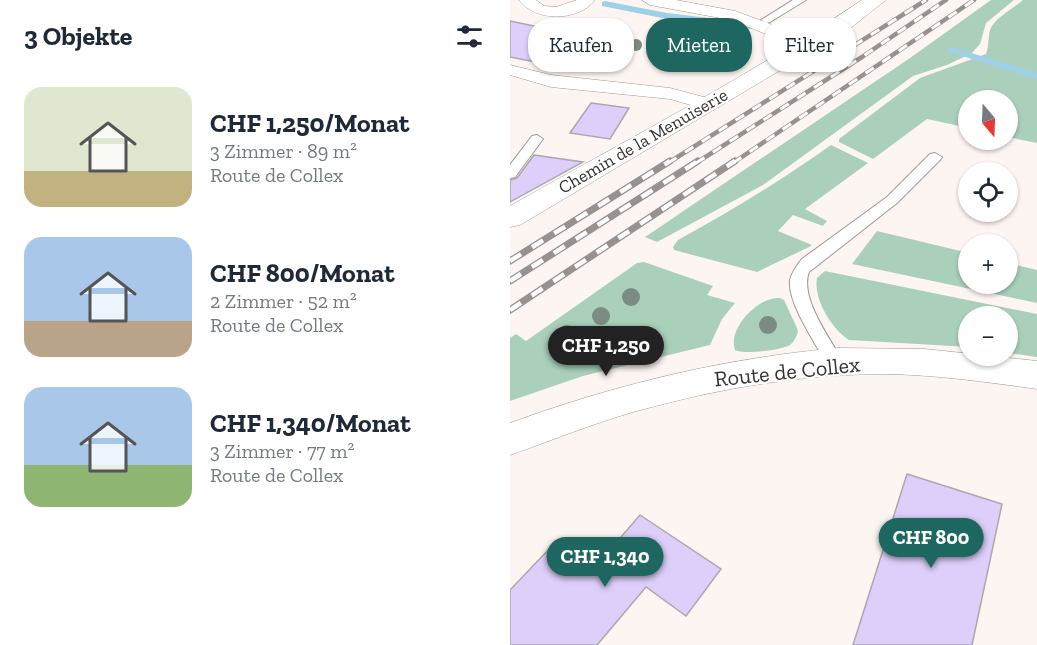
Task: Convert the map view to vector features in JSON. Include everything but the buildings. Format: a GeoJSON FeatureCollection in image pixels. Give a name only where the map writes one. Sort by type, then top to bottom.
{"type":"FeatureCollection","features":[{"type":"Feature","properties":{"kind":"street"},"geometry":{"type":"LineString","coordinates":[[527,0],[536,9],[556,11],[576,7],[587,0]]}},
{"type":"Feature","properties":{"kind":"street"},"geometry":{"type":"LineString","coordinates":[[650,0],[735,16],[764,27]]}},
{"type":"Feature","properties":{"kind":"street","name":"Chemin de la Menuiserie"},"geometry":{"type":"LineString","coordinates":[[850,18],[876,0]]}},
{"type":"Feature","properties":{"kind":"street"},"geometry":{"type":"LineString","coordinates":[[510,70],[548,81],[622,87],[695,99],[708,104]]}},
{"type":"Feature","properties":{"kind":"street","name":"Chemin de la Menuiserie"},"geometry":{"type":"LineString","coordinates":[[510,218],[764,70]]}},
{"type":"Feature","properties":{"kind":"street","name":"Route de Collex"},"geometry":{"type":"LineString","coordinates":[[510,439],[591,410],[678,386],[770,370],[835,363],[886,361],[964,365],[1037,375]]}},
{"type":"Feature","properties":{"kind":"lane"},"geometry":{"type":"LineString","coordinates":[[770,18],[801,0]]}},
{"type":"Feature","properties":{"kind":"lane"},"geometry":{"type":"LineString","coordinates":[[510,174],[537,139]]}},
{"type":"Feature","properties":{"kind":"lane"},"geometry":{"type":"LineString","coordinates":[[835,363],[802,302],[798,292],[799,274],[807,262],[892,200],[935,157]]}},
{"type":"Feature","properties":{"kind":"green space"},"geometry":{"type":"Polygon","coordinates":[[[991,0],[1014,0],[986,23],[980,44],[972,53],[947,65],[913,76],[763,185],[657,242],[645,237],[910,58],[991,0]]]}},
{"type":"Feature","properties":{"kind":"green space"},"geometry":{"type":"Polygon","coordinates":[[[1023,0],[1037,0],[1037,143],[1018,139],[1018,90],[958,90],[958,126],[927,119],[873,159],[839,142],[839,139],[920,78],[986,54],[990,30],[1000,17],[1023,0]]]}},
{"type":"Feature","properties":{"kind":"green space"},"geometry":{"type":"Polygon","coordinates":[[[831,145],[868,163],[805,209],[827,221],[823,226],[793,215],[778,231],[812,245],[757,272],[674,250],[673,247],[678,240],[756,195],[831,145]]]}},
{"type":"Feature","properties":{"kind":"green space"},"geometry":{"type":"Polygon","coordinates":[[[877,231],[958,250],[958,286],[852,264],[877,231]]]}},
{"type":"Feature","properties":{"kind":"green space"},"geometry":{"type":"Polygon","coordinates":[[[644,262],[713,286],[707,295],[735,303],[722,319],[710,345],[583,376],[510,401],[510,338],[516,334],[526,341],[637,263],[644,262]]]}},
{"type":"Feature","properties":{"kind":"green space"},"geometry":{"type":"Polygon","coordinates":[[[1018,265],[1037,270],[1037,303],[994,294],[1018,294],[1018,265]]]}},
{"type":"Feature","properties":{"kind":"green space"},"geometry":{"type":"Polygon","coordinates":[[[825,271],[998,306],[958,306],[958,346],[849,340],[836,329],[825,313],[818,295],[817,278],[825,271]]]}},
{"type":"Feature","properties":{"kind":"green space"},"geometry":{"type":"Polygon","coordinates":[[[780,298],[784,300],[797,328],[798,332],[793,342],[779,349],[746,352],[735,350],[734,341],[740,323],[763,302],[780,298]]]}},
{"type":"Feature","properties":{"kind":"green space"},"geometry":{"type":"Polygon","coordinates":[[[1018,310],[1037,314],[1037,357],[1018,354],[1018,310]]]}},
{"type":"Feature","properties":{"kind":"waterway"},"geometry":{"type":"LineString","coordinates":[[605,4],[684,18]]}},
{"type":"Feature","properties":{"kind":"waterway"},"geometry":{"type":"LineString","coordinates":[[952,50],[1037,76]]}},
{"type":"Feature","properties":{"kind":"railway"},"geometry":{"type":"LineString","coordinates":[[668,163],[926,0]]}},
{"type":"Feature","properties":{"kind":"railway"},"geometry":{"type":"LineString","coordinates":[[696,163],[862,57],[946,0]]}},
{"type":"Feature","properties":{"kind":"railway"},"geometry":{"type":"LineString","coordinates":[[733,163],[974,0]]}},
{"type":"Feature","properties":{"kind":"railway"},"geometry":{"type":"LineString","coordinates":[[510,261],[670,161]]}},
{"type":"Feature","properties":{"kind":"railway"},"geometry":{"type":"LineString","coordinates":[[510,281],[698,161]]}},
{"type":"Feature","properties":{"kind":"railway"},"geometry":{"type":"LineString","coordinates":[[510,310],[735,161]]}}]}
